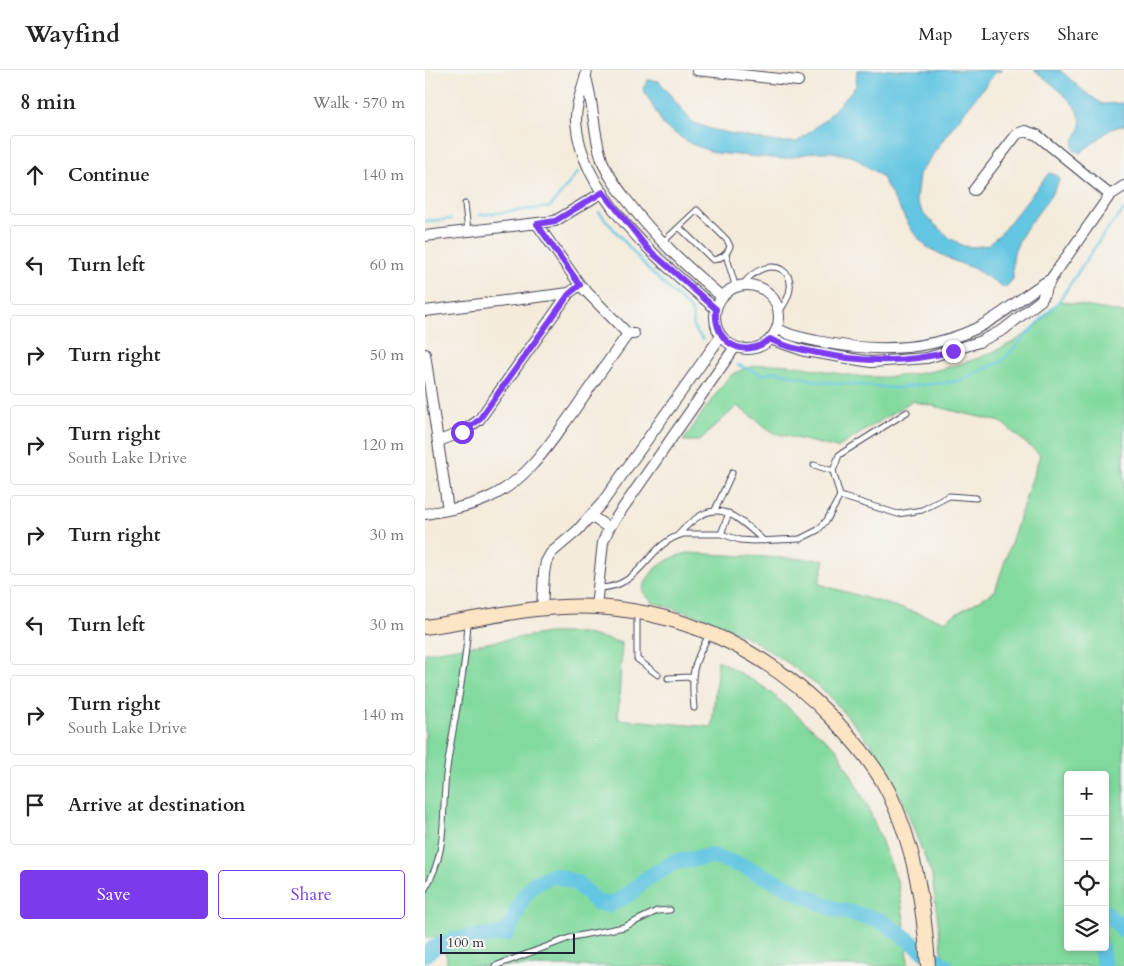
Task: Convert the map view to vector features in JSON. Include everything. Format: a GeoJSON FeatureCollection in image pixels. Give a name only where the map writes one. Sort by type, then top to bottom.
{"type":"FeatureCollection","features":[{"type":"Feature","properties":{"kind":"main road"},"geometry":{"type":"LineString","coordinates":[[425,627],[541,609],[596,607],[660,616],[711,632],[749,651],[815,700],[849,736],[871,764],[887,790],[911,849],[924,920],[928,963]]}},
{"type":"Feature","properties":{"kind":"street"},"geometry":{"type":"LineString","coordinates":[[697,70],[798,82]]}},
{"type":"Feature","properties":{"kind":"street"},"geometry":{"type":"LineString","coordinates":[[587,74],[579,95],[576,121],[580,141],[589,167],[603,192],[648,249],[716,309]]}},
{"type":"Feature","properties":{"kind":"street"},"geometry":{"type":"LineString","coordinates":[[587,74],[592,100],[595,139],[603,163],[637,214],[662,243],[723,297]]}},
{"type":"Feature","properties":{"kind":"street"},"geometry":{"type":"LineString","coordinates":[[974,190],[1017,134],[1025,130],[1037,135],[1110,195]]}},
{"type":"Feature","properties":{"kind":"street"},"geometry":{"type":"LineString","coordinates":[[770,339],[805,350],[857,360],[889,362],[927,358],[979,342],[1003,330],[1041,300],[1051,279],[1110,195],[1124,186]]}},
{"type":"Feature","properties":{"kind":"street"},"geometry":{"type":"LineString","coordinates":[[425,236],[555,221],[603,192]]}},
{"type":"Feature","properties":{"kind":"street"},"geometry":{"type":"LineString","coordinates":[[425,514],[448,510],[487,499],[502,491],[527,471],[545,451],[631,334],[580,285],[537,224]]}},
{"type":"Feature","properties":{"kind":"street"},"geometry":{"type":"LineString","coordinates":[[777,328],[789,334],[841,346],[871,349],[905,348],[939,341],[973,330],[1013,307],[1032,290],[1051,279]]}},
{"type":"Feature","properties":{"kind":"street"},"geometry":{"type":"LineString","coordinates":[[439,441],[462,432],[479,420],[569,294],[580,285]]}},
{"type":"Feature","properties":{"kind":"street"},"geometry":{"type":"LineString","coordinates":[[750,286],[766,292],[772,298],[778,313],[777,328],[770,339],[755,348],[735,347],[721,336],[715,318],[716,309],[723,297],[739,287],[750,286]]}},
{"type":"Feature","properties":{"kind":"street"},"geometry":{"type":"LineString","coordinates":[[425,311],[569,294]]}},
{"type":"Feature","properties":{"kind":"street"},"geometry":{"type":"LineString","coordinates":[[541,609],[546,562],[551,554],[591,516],[721,336]]}},
{"type":"Feature","properties":{"kind":"street"},"geometry":{"type":"LineString","coordinates":[[596,607],[603,542],[609,528],[735,347]]}},
{"type":"Feature","properties":{"kind":"street"},"geometry":{"type":"LineString","coordinates":[[425,354],[448,510]]}},
{"type":"Feature","properties":{"kind":"street"},"geometry":{"type":"LineString","coordinates":[[591,516],[609,528]]}},
{"type":"Feature","properties":{"kind":"lane"},"geometry":{"type":"LineString","coordinates":[[465,204],[468,232]]}},
{"type":"Feature","properties":{"kind":"lane"},"geometry":{"type":"LineString","coordinates":[[662,243],[697,210],[727,240],[730,246],[721,259],[713,260],[679,227]]}},
{"type":"Feature","properties":{"kind":"lane"},"geometry":{"type":"LineString","coordinates":[[725,255],[739,287],[752,273],[759,270],[773,267],[784,271],[791,281],[791,290],[786,304],[778,313]]}},
{"type":"Feature","properties":{"kind":"lane"},"geometry":{"type":"LineString","coordinates":[[677,536],[701,533],[721,534],[740,540],[764,541],[799,539],[809,536],[827,520],[840,496],[833,471],[839,455],[844,450],[907,412]]}},
{"type":"Feature","properties":{"kind":"lane"},"geometry":{"type":"LineString","coordinates":[[814,465],[833,471]]}},
{"type":"Feature","properties":{"kind":"lane"},"geometry":{"type":"LineString","coordinates":[[715,510],[732,473]]}},
{"type":"Feature","properties":{"kind":"lane"},"geometry":{"type":"LineString","coordinates":[[840,496],[898,514],[922,510],[949,496],[976,498]]}},
{"type":"Feature","properties":{"kind":"lane"},"geometry":{"type":"LineString","coordinates":[[597,588],[613,587],[630,579],[652,554],[677,536],[691,521],[702,513],[715,510],[729,514],[744,523],[764,541]]}},
{"type":"Feature","properties":{"kind":"lane"},"geometry":{"type":"LineString","coordinates":[[721,534],[729,514]]}},
{"type":"Feature","properties":{"kind":"lane"},"geometry":{"type":"LineString","coordinates":[[637,612],[637,659],[658,675]]}},
{"type":"Feature","properties":{"kind":"lane"},"geometry":{"type":"LineString","coordinates":[[425,889],[435,872],[443,845],[445,775],[464,663],[468,621]]}},
{"type":"Feature","properties":{"kind":"lane"},"geometry":{"type":"LineString","coordinates":[[694,708],[691,677],[697,657],[711,632]]}},
{"type":"Feature","properties":{"kind":"lane"},"geometry":{"type":"LineString","coordinates":[[669,678],[691,677]]}},
{"type":"Feature","properties":{"kind":"lane"},"geometry":{"type":"LineString","coordinates":[[495,966],[572,937],[623,927],[657,911],[670,910]]}},
{"type":"Feature","properties":{"kind":"green space"},"geometry":{"type":"Polygon","coordinates":[[[1059,301],[1124,313],[1124,966],[944,966],[932,876],[902,799],[870,743],[828,694],[791,665],[751,639],[708,619],[652,602],[643,592],[648,577],[653,571],[672,558],[687,553],[825,560],[819,584],[944,621],[995,591],[1040,455],[1001,422],[912,401],[837,448],[774,433],[737,406],[699,441],[683,441],[728,378],[747,368],[761,365],[790,365],[871,377],[920,373],[970,361],[993,352],[1015,341],[1044,319],[1059,301]]]}},
{"type":"Feature","properties":{"kind":"green space"},"geometry":{"type":"Polygon","coordinates":[[[548,633],[582,633],[622,643],[618,719],[712,727],[718,660],[765,688],[837,749],[869,809],[898,883],[907,938],[908,966],[447,966],[447,957],[438,937],[425,938],[425,653],[548,633]]]}},
{"type":"Feature","properties":{"kind":"water"},"geometry":{"type":"Polygon","coordinates":[[[857,70],[1003,70],[996,72],[950,130],[919,174],[916,200],[925,216],[950,238],[963,246],[988,245],[1001,233],[1049,173],[1058,176],[1059,181],[1048,200],[1020,239],[1013,259],[1013,279],[1005,288],[973,268],[954,261],[927,247],[913,232],[881,176],[854,157],[833,152],[815,152],[783,159],[716,153],[691,144],[664,126],[643,89],[648,80],[659,81],[692,122],[710,129],[777,142],[797,142],[826,119],[856,86],[857,70]]]}},
{"type":"Feature","properties":{"kind":"water"},"geometry":{"type":"Polygon","coordinates":[[[1034,70],[1060,70],[1081,89],[1102,104],[1124,103],[1124,125],[1111,129],[1080,153],[1074,150],[1073,144],[1081,125],[1076,109],[1056,87],[1034,70]]]}},
{"type":"Feature","properties":{"kind":"waterway"},"geometry":{"type":"LineString","coordinates":[[479,215],[550,207],[578,172]]}},
{"type":"Feature","properties":{"kind":"waterway"},"geometry":{"type":"LineString","coordinates":[[738,365],[763,375],[774,371],[821,382],[896,388],[958,381],[1001,362],[1059,301],[1105,232],[1124,210]]}},
{"type":"Feature","properties":{"kind":"waterway"},"geometry":{"type":"LineString","coordinates":[[599,212],[648,269],[692,311],[694,329],[703,339]]}},
{"type":"Feature","properties":{"kind":"waterway"},"geometry":{"type":"LineString","coordinates":[[425,221],[451,219]]}},
{"type":"Feature","properties":{"kind":"waterway"},"geometry":{"type":"LineString","coordinates":[[425,955],[433,948],[453,940],[507,933],[523,898],[535,883],[554,875],[577,883],[596,902],[609,905],[628,895],[646,879],[675,862],[712,856],[745,867],[834,909],[880,920],[946,966]]}},
{"type":"Feature","properties":{"kind":"waterway"},"geometry":{"type":"LineString","coordinates":[[1109,916],[1124,930]]}},
{"type":"Feature","properties":{"kind":"waterway"},"geometry":{"type":"LineString","coordinates":[[1102,951],[1104,966]]}},
{"type":"Feature","properties":{"kind":"route"},"geometry":{"type":"LineString","coordinates":[[462,432],[479,420],[493,404],[569,294],[580,285],[537,224],[555,221],[603,192],[629,228],[648,249],[716,309],[717,328],[721,336],[735,347],[755,348],[763,345],[770,339],[783,345],[839,358],[871,362],[905,361],[927,358],[953,351]]}}]}
